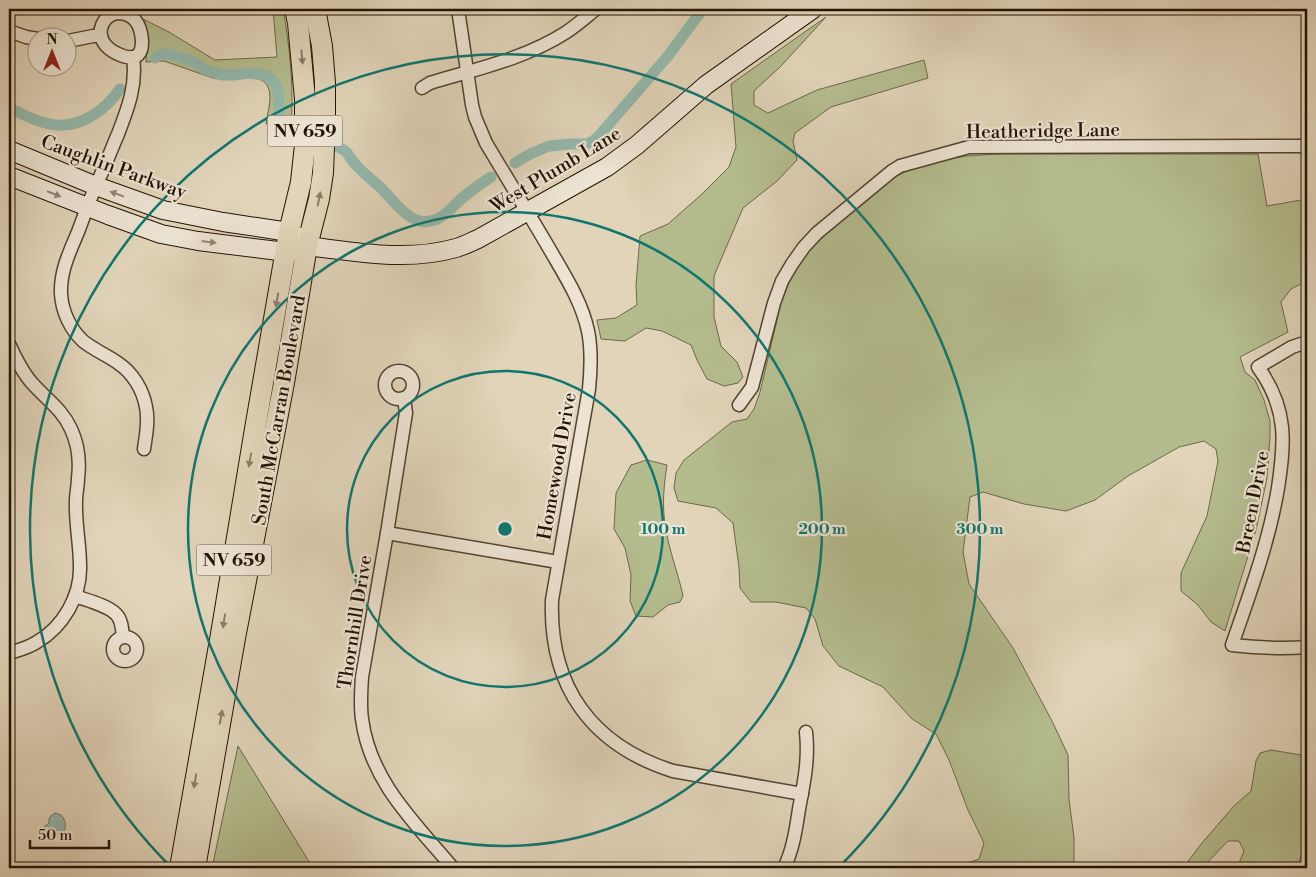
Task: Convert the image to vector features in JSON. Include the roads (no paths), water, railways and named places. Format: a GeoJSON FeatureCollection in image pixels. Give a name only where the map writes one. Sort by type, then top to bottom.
{"type":"FeatureCollection","features":[{"type":"Feature","properties":{"kind":"main road","name":"South McCarran Boulevard"},"geometry":{"type":"LineString","coordinates":[[180,868],[289,232],[301,182],[305,146],[305,99],[303,65],[295,9]]}},
{"type":"Feature","properties":{"kind":"main road","name":"South McCarran Boulevard"},"geometry":{"type":"LineString","coordinates":[[195,868],[237,629],[284,383],[307,246],[319,199],[323,173],[325,83],[322,46],[315,9]]}},
{"type":"Feature","properties":{"kind":"main road","name":"West Plumb Lane"},"geometry":{"type":"LineString","coordinates":[[307,246],[385,255],[412,255],[435,253],[456,248],[478,239],[607,167],[637,145],[706,85],[814,9]]}},
{"type":"Feature","properties":{"kind":"main road","name":"Caughlin Parkway"},"geometry":{"type":"LineString","coordinates":[[9,150],[96,186],[163,210],[222,222],[289,232],[304,240],[307,246]]}},
{"type":"Feature","properties":{"kind":"main road"},"geometry":{"type":"LineString","coordinates":[[9,176],[161,234],[198,241],[286,252],[302,249],[307,246]]}},
{"type":"Feature","properties":{"kind":"street","name":"Homewood Drive"},"geometry":{"type":"LineString","coordinates":[[458,9],[475,117],[486,143],[575,294],[588,332],[591,373],[552,600],[551,620],[554,642],[558,662],[566,682],[587,717],[600,731],[617,745],[635,756],[673,771],[802,794]]}},
{"type":"Feature","properties":{"kind":"street"},"geometry":{"type":"LineString","coordinates":[[422,88],[430,83],[508,60],[546,44],[566,33],[596,9]]}},
{"type":"Feature","properties":{"kind":"street"},"geometry":{"type":"LineString","coordinates":[[120,11],[135,20],[140,28],[142,38],[141,51],[133,57],[125,57],[108,47],[101,36],[104,20],[120,11]]}},
{"type":"Feature","properties":{"kind":"street"},"geometry":{"type":"LineString","coordinates":[[9,31],[28,37]]}},
{"type":"Feature","properties":{"kind":"street"},"geometry":{"type":"LineString","coordinates":[[78,39],[101,36]]}},
{"type":"Feature","properties":{"kind":"street"},"geometry":{"type":"LineString","coordinates":[[133,57],[134,80],[131,99],[68,256],[61,286],[62,305],[76,334],[93,348],[120,364],[134,378],[139,387],[146,405],[147,415],[144,448]]}},
{"type":"Feature","properties":{"kind":"street","name":"Heatheridge Lane"},"geometry":{"type":"LineString","coordinates":[[739,405],[752,388],[774,303],[782,281],[792,264],[817,233],[900,166],[968,147],[1307,146]]}},
{"type":"Feature","properties":{"kind":"street","name":"Breen Drive"},"geometry":{"type":"LineString","coordinates":[[1307,342],[1292,347],[1258,368],[1273,392],[1282,425],[1283,443],[1274,511],[1264,548],[1232,645],[1283,649],[1307,647]]}},
{"type":"Feature","properties":{"kind":"street"},"geometry":{"type":"LineString","coordinates":[[9,345],[31,383],[56,406],[66,419],[77,446],[79,461],[76,506],[80,567],[79,582],[75,596],[68,611],[58,624],[34,644],[22,650],[9,653]]}},
{"type":"Feature","properties":{"kind":"street","name":"Thornhill Drive"},"geometry":{"type":"LineString","coordinates":[[404,398],[406,413],[362,677],[362,719],[366,740],[383,781],[394,798],[453,868]]}},
{"type":"Feature","properties":{"kind":"street"},"geometry":{"type":"LineString","coordinates":[[387,533],[558,562]]}},
{"type":"Feature","properties":{"kind":"street"},"geometry":{"type":"LineString","coordinates":[[75,596],[107,608],[116,614],[122,624],[123,637]]}},
{"type":"Feature","properties":{"kind":"street"},"geometry":{"type":"LineString","coordinates":[[789,867],[807,763],[806,732]]}},
{"type":"Feature","properties":{"kind":"water"},"geometry":{"type":"Polygon","coordinates":[[[55,813],[61,815],[65,821],[63,833],[54,836],[39,834],[39,831],[49,823],[49,818],[55,813]]]}},
{"type":"Feature","properties":{"kind":"waterway"},"geometry":{"type":"LineString","coordinates":[[515,163],[549,146],[588,144],[597,138],[668,56],[704,9]]}},
{"type":"Feature","properties":{"kind":"waterway"},"geometry":{"type":"LineString","coordinates":[[155,58],[162,54],[169,54],[194,62],[204,69],[222,75],[250,73],[268,76],[275,83],[278,90],[280,120]]}},
{"type":"Feature","properties":{"kind":"waterway"},"geometry":{"type":"LineString","coordinates":[[9,108],[45,123],[67,125],[85,120],[101,110],[120,89]]}},
{"type":"Feature","properties":{"kind":"waterway"},"geometry":{"type":"LineString","coordinates":[[338,147],[347,153],[353,162],[397,206],[412,218],[420,221],[428,222],[441,217],[491,177]]}}]}
